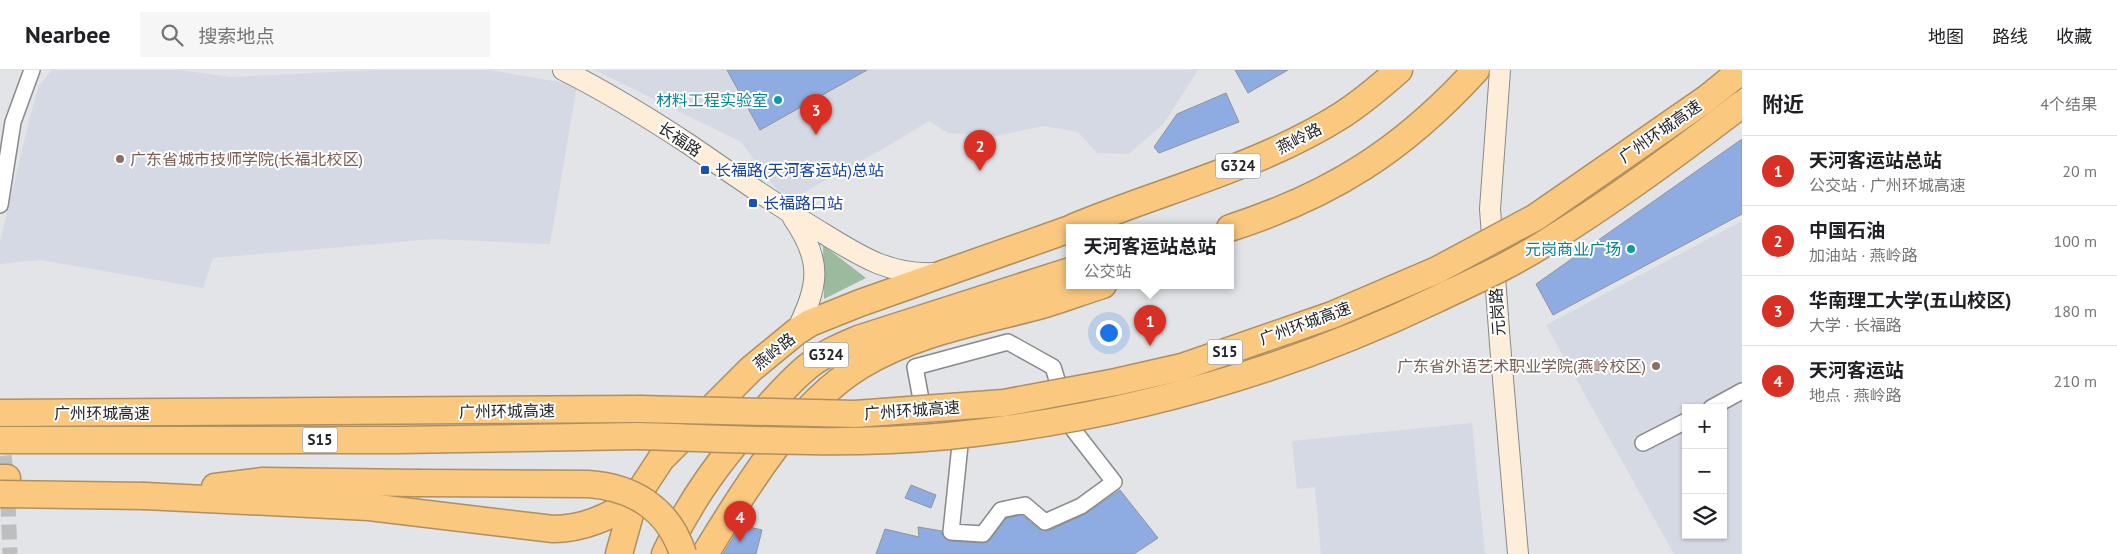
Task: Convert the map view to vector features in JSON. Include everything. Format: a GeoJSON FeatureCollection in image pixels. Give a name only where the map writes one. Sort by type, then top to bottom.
{"type":"FeatureCollection","features":[{"type":"Feature","properties":{"kind":"highway","name":"燕岭路"},"geometry":{"type":"LineString","coordinates":[[1081,224],[1119,208],[1230,170],[1280,148],[1343,114],[1399,70]]}},
{"type":"Feature","properties":{"kind":"highway"},"geometry":{"type":"LineString","coordinates":[[1234,227],[1296,204],[1325,190],[1374,161],[1423,123],[1476,70]]}},
{"type":"Feature","properties":{"kind":"highway","name":"广州环城高速"},"geometry":{"type":"LineString","coordinates":[[0,413],[639,409],[855,414],[1004,403],[1079,389],[1182,367],[1332,315],[1437,270],[1536,217],[1698,105],[1742,70]]}},
{"type":"Feature","properties":{"kind":"highway","name":"广州环城高速"},"geometry":{"type":"LineString","coordinates":[[0,440],[400,440],[639,436],[842,442],[946,436],[1008,429],[1096,414],[1189,392],[1246,376],[1363,332],[1416,309],[1512,262],[1552,239],[1610,200],[1742,104]]}},
{"type":"Feature","properties":{"kind":"highway","name":"燕岭路"},"geometry":{"type":"LineString","coordinates":[[618,554],[634,500],[656,465],[678,440],[751,369],[796,332],[810,323],[860,303],[1066,230]]}},
{"type":"Feature","properties":{"kind":"highway","name":"燕岭路"},"geometry":{"type":"LineString","coordinates":[[665,554],[678,526],[718,463],[781,392],[812,364],[834,350],[858,339],[1066,272]]}},
{"type":"Feature","properties":{"kind":"highway","name":"G324"},"geometry":{"type":"LineString","coordinates":[[705,554],[739,499],[772,452],[812,406],[840,380],[860,366],[882,354],[935,334],[1090,289]]}},
{"type":"Feature","properties":{"kind":"highway"},"geometry":{"type":"LineString","coordinates":[[646,554],[685,483],[712,443],[803,346],[860,303]]}},
{"type":"Feature","properties":{"kind":"highway"},"geometry":{"type":"LineString","coordinates":[[145,496],[263,481],[588,484],[612,487],[632,494],[658,512],[674,531],[683,554]]}},
{"type":"Feature","properties":{"kind":"highway"},"geometry":{"type":"LineString","coordinates":[[2,484],[145,496],[369,507],[553,529],[589,524],[624,508],[634,500]]}},
{"type":"Feature","properties":{"kind":"street"},"geometry":{"type":"LineString","coordinates":[[0,205],[13,122],[32,70]]}},
{"type":"Feature","properties":{"kind":"street","name":"长福路"},"geometry":{"type":"LineString","coordinates":[[563,70],[636,110],[792,216],[876,264],[916,274],[944,273]]}},
{"type":"Feature","properties":{"kind":"street","name":"元岗路"},"geometry":{"type":"LineString","coordinates":[[1500,70],[1490,209],[1518,554]]}},
{"type":"Feature","properties":{"kind":"street","name":"长福路"},"geometry":{"type":"LineString","coordinates":[[792,216],[805,236],[812,255],[815,274],[813,290],[796,332]]}},
{"type":"Feature","properties":{"kind":"street"},"geometry":{"type":"LineString","coordinates":[[1008,342],[1053,367],[1072,428],[1114,482],[1081,506],[1045,522],[1025,505],[1000,510],[983,534],[951,532],[960,445],[925,421],[915,367],[1008,342]]}},
{"type":"Feature","properties":{"kind":"street"},"geometry":{"type":"LineString","coordinates":[[1718,404],[1742,391]]}},
{"type":"Feature","properties":{"kind":"street"},"geometry":{"type":"LineString","coordinates":[[1643,443],[1682,423]]}},
{"type":"Feature","properties":{"kind":"shaded area"},"geometry":{"type":"Polygon","coordinates":[[[52,70],[180,70],[230,77],[374,70],[489,70],[577,85],[550,244],[433,239],[213,258],[203,288],[40,260],[0,264],[0,242],[31,113],[39,86],[52,70]]]}},
{"type":"Feature","properties":{"kind":"shaded area"},"geometry":{"type":"Polygon","coordinates":[[[595,70],[1198,70],[1164,123],[1129,154],[1097,153],[1078,132],[1043,126],[996,136],[948,133],[929,121],[883,149],[786,202],[741,142],[595,70]]]}},
{"type":"Feature","properties":{"kind":"shaded area","name":"广东省外语艺术职业学院(燕岭校区)"},"geometry":{"type":"Polygon","coordinates":[[[1742,221],[1742,554],[1674,554],[1546,325],[1742,221]]]}},
{"type":"Feature","properties":{"kind":"shaded area"},"geometry":{"type":"Polygon","coordinates":[[[1472,423],[1485,554],[1321,554],[1315,487],[1297,489],[1292,441],[1472,423]]]}},
{"type":"Feature","properties":{"kind":"green space"},"geometry":{"type":"Polygon","coordinates":[[[823,245],[866,278],[824,299],[823,245]]]}},
{"type":"Feature","properties":{"kind":"building","name":"材料工程实验室"},"geometry":{"type":"Polygon","coordinates":[[[727,70],[867,70],[760,130],[727,70]]]}},
{"type":"Feature","properties":{"kind":"building"},"geometry":{"type":"Polygon","coordinates":[[[1235,70],[1288,70],[1248,93],[1235,70]]]}},
{"type":"Feature","properties":{"kind":"building"},"geometry":{"type":"Polygon","coordinates":[[[1226,93],[1239,122],[1159,153],[1154,147],[1177,114],[1226,93]]]}},
{"type":"Feature","properties":{"kind":"building","name":"元岗商业广场"},"geometry":{"type":"Polygon","coordinates":[[[1742,139],[1742,214],[1553,315],[1536,284],[1742,139]]]}},
{"type":"Feature","properties":{"kind":"building"},"geometry":{"type":"Polygon","coordinates":[[[911,485],[936,495],[931,508],[905,498],[911,485]]]}},
{"type":"Feature","properties":{"kind":"building"},"geometry":{"type":"Polygon","coordinates":[[[1120,490],[1158,538],[1134,554],[876,554],[885,529],[919,537],[918,527],[942,531],[943,536],[950,541],[983,543],[990,540],[1006,518],[1022,515],[1039,529],[1048,531],[1085,514],[1120,490]]]}},
{"type":"Feature","properties":{"kind":"building"},"geometry":{"type":"Polygon","coordinates":[[[741,525],[762,530],[756,554],[723,554],[741,525]]]}},
{"type":"Feature","properties":{"kind":"tunnel"},"geometry":{"type":"LineString","coordinates":[[1,433],[7,478],[10,554]]}},
{"type":"Feature","properties":{"kind":"place","name":"材料工程实验室"},"geometry":{"type":"Point","coordinates":[778,100]}},
{"type":"Feature","properties":{"kind":"place","name":"华南理工大学(五山校区)"},"geometry":{"type":"Point","coordinates":[816,135]}},
{"type":"Feature","properties":{"kind":"place","name":"广东省城市技师学院(长福北校区)"},"geometry":{"type":"Point","coordinates":[120,159]}},
{"type":"Feature","properties":{"kind":"place","name":"长福路(天河客运站)总站"},"geometry":{"type":"Point","coordinates":[705,170]}},
{"type":"Feature","properties":{"kind":"place","name":"中国石油"},"geometry":{"type":"Point","coordinates":[980,171]}},
{"type":"Feature","properties":{"kind":"place","name":"长福路口站"},"geometry":{"type":"Point","coordinates":[753,203]}},
{"type":"Feature","properties":{"kind":"place","name":"元岗商业广场"},"geometry":{"type":"Point","coordinates":[1631,249]}},
{"type":"Feature","properties":{"kind":"place","name":"天河客运站总站"},"geometry":{"type":"Point","coordinates":[1150,346]}},
{"type":"Feature","properties":{"kind":"place","name":"广东省外语艺术职业学院(燕岭校区)"},"geometry":{"type":"Point","coordinates":[1656,366]}},
{"type":"Feature","properties":{"kind":"place","name":"天河客运站"},"geometry":{"type":"Point","coordinates":[740,542]}}]}
